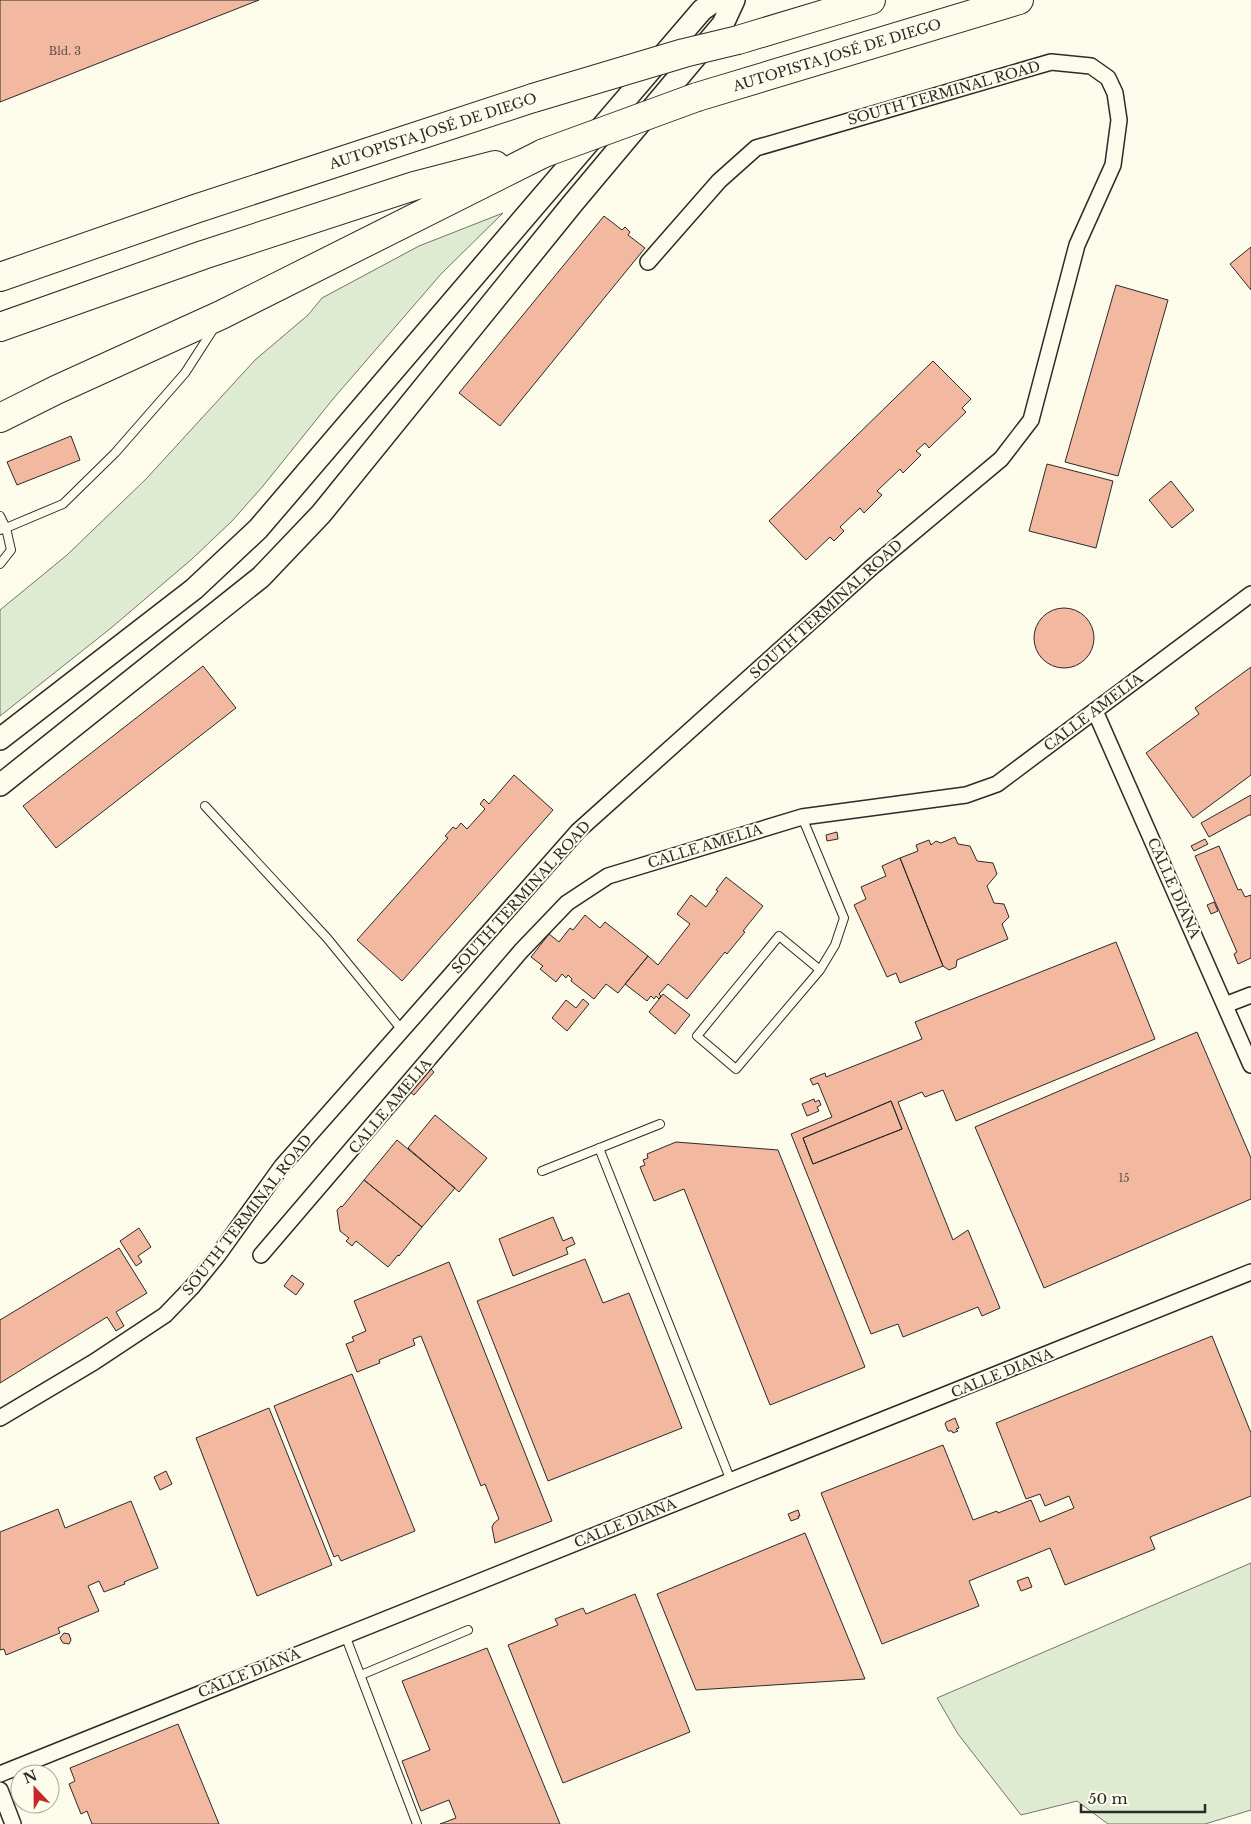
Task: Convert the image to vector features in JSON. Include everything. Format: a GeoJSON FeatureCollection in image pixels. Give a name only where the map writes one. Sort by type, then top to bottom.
{"type":"FeatureCollection","features":[{"type":"Feature","properties":{"kind":"highway","name":"AUTOPISTA JOSÉ DE DIEGO"},"geometry":{"type":"LineString","coordinates":[[0,277],[195,209],[533,98],[871,0]]}},
{"type":"Feature","properties":{"kind":"highway","name":"AUTOPISTA JOSÉ DE DIEGO"},"geometry":{"type":"LineString","coordinates":[[0,327],[203,255],[414,186],[544,153],[697,97],[1019,0]]}},
{"type":"Feature","properties":{"kind":"highway","name":"AUTOPISTA JOSÉ DE DIEGO"},"geometry":{"type":"LineString","coordinates":[[0,418],[65,386],[221,315],[544,153]]}},
{"type":"Feature","properties":{"kind":"street"},"geometry":{"type":"LineString","coordinates":[[0,739],[194,589],[258,529],[702,10],[716,0]]}},
{"type":"Feature","properties":{"kind":"street"},"geometry":{"type":"LineString","coordinates":[[0,785],[197,630],[261,577],[286,552],[321,514],[579,196],[723,24],[734,0]]}},
{"type":"Feature","properties":{"kind":"street","name":"SOUTH TERMINAL ROAD"},"geometry":{"type":"LineString","coordinates":[[0,1418],[94,1362],[165,1315],[192,1288],[208,1268],[282,1166],[578,830],[872,567],[1001,459],[1031,420],[1077,245],[1113,165],[1119,120],[1115,93],[1108,78],[1091,66],[1051,62],[756,148],[719,181],[648,262]]}},
{"type":"Feature","properties":{"kind":"street","name":"CALLE AMELIA"},"geometry":{"type":"LineString","coordinates":[[261,1255],[521,952],[567,902],[608,876],[802,816],[966,795],[997,784],[1251,594]]}},
{"type":"Feature","properties":{"kind":"street","name":"CALLE DIANA"},"geometry":{"type":"LineString","coordinates":[[1095,711],[1251,1065]]}},
{"type":"Feature","properties":{"kind":"street"},"geometry":{"type":"LineString","coordinates":[[1226,1005],[1251,995]]}},
{"type":"Feature","properties":{"kind":"street","name":"CALLE DIANA"},"geometry":{"type":"LineString","coordinates":[[0,1774],[1251,1272]]}},
{"type":"Feature","properties":{"kind":"street"},"geometry":{"type":"LineString","coordinates":[[0,1790],[13,1824]]}},
{"type":"Feature","properties":{"kind":"lane"},"geometry":{"type":"LineString","coordinates":[[3,529],[63,504],[115,453],[185,373],[221,315]]}},
{"type":"Feature","properties":{"kind":"lane"},"geometry":{"type":"LineString","coordinates":[[0,516],[11,550],[0,564]]}},
{"type":"Feature","properties":{"kind":"lane"},"geometry":{"type":"LineString","coordinates":[[205,806],[327,938],[402,1030]]}},
{"type":"Feature","properties":{"kind":"lane"},"geometry":{"type":"LineString","coordinates":[[802,816],[844,918],[835,945],[820,970],[736,1069],[697,1036],[779,936],[820,970]]}},
{"type":"Feature","properties":{"kind":"lane"},"geometry":{"type":"LineString","coordinates":[[542,1171],[660,1124]]}},
{"type":"Feature","properties":{"kind":"lane"},"geometry":{"type":"LineString","coordinates":[[600,1148],[731,1481]]}},
{"type":"Feature","properties":{"kind":"lane"},"geometry":{"type":"LineString","coordinates":[[361,1675],[468,1630]]}},
{"type":"Feature","properties":{"kind":"lane"},"geometry":{"type":"LineString","coordinates":[[345,1635],[417,1824]]}},
{"type":"Feature","properties":{"kind":"green space"},"geometry":{"type":"Polygon","coordinates":[[[503,213],[441,274],[333,399],[263,486],[232,521],[192,559],[111,628],[0,716],[0,610],[67,555],[146,479],[255,360],[308,315],[322,298],[419,246],[503,213]]]}},
{"type":"Feature","properties":{"kind":"green space"},"geometry":{"type":"Polygon","coordinates":[[[1251,1563],[1251,1810],[1205,1824],[1108,1824],[1077,1801],[1021,1815],[958,1734],[937,1698],[1251,1563]]]}},
{"type":"Feature","properties":{"kind":"building"},"geometry":{"type":"Polygon","coordinates":[[[0,0],[259,0],[0,102],[0,0]]]}},
{"type":"Feature","properties":{"kind":"building"},"geometry":{"type":"Polygon","coordinates":[[[604,216],[622,230],[625,227],[630,232],[628,235],[645,248],[500,426],[459,393],[604,216]]]}},
{"type":"Feature","properties":{"kind":"building"},"geometry":{"type":"Polygon","coordinates":[[[1251,247],[1251,290],[1230,264],[1251,247]]]}},
{"type":"Feature","properties":{"kind":"building"},"geometry":{"type":"Polygon","coordinates":[[[1116,285],[1168,300],[1118,476],[1065,462],[1116,285]]]}},
{"type":"Feature","properties":{"kind":"building"},"geometry":{"type":"Polygon","coordinates":[[[933,361],[971,399],[962,408],[966,412],[929,448],[925,443],[916,451],[921,455],[903,473],[900,469],[877,491],[882,495],[864,513],[860,508],[840,527],[844,531],[834,541],[830,537],[806,560],[769,521],[933,361]]]}},
{"type":"Feature","properties":{"kind":"building"},"geometry":{"type":"Polygon","coordinates":[[[71,436],[80,460],[17,485],[7,462],[71,436]]]}},
{"type":"Feature","properties":{"kind":"building"},"geometry":{"type":"Polygon","coordinates":[[[1047,464],[1113,481],[1096,548],[1029,531],[1047,464]]]}},
{"type":"Feature","properties":{"kind":"building"},"geometry":{"type":"Polygon","coordinates":[[[1171,481],[1194,510],[1172,528],[1149,500],[1171,481]]]}},
{"type":"Feature","properties":{"kind":"building"},"geometry":{"type":"Polygon","coordinates":[[[1064,608],[1081,613],[1089,621],[1094,638],[1089,655],[1081,663],[1064,668],[1047,663],[1039,655],[1034,638],[1039,621],[1047,613],[1064,608]]]}},
{"type":"Feature","properties":{"kind":"building"},"geometry":{"type":"Polygon","coordinates":[[[203,666],[236,708],[56,848],[23,806],[203,666]]]}},
{"type":"Feature","properties":{"kind":"building"},"geometry":{"type":"Polygon","coordinates":[[[1251,667],[1251,775],[1193,818],[1146,753],[1199,714],[1195,708],[1251,667]]]}},
{"type":"Feature","properties":{"kind":"building"},"geometry":{"type":"Polygon","coordinates":[[[514,775],[553,810],[402,981],[357,940],[448,838],[445,836],[453,827],[456,829],[461,823],[467,829],[485,809],[480,804],[484,799],[489,804],[514,775]]]}},
{"type":"Feature","properties":{"kind":"building"},"geometry":{"type":"Polygon","coordinates":[[[1251,795],[1251,815],[1209,837],[1201,823],[1251,795]]]}},
{"type":"Feature","properties":{"kind":"building"},"geometry":{"type":"Polygon","coordinates":[[[837,832],[838,839],[827,841],[826,835],[837,832]]]}},
{"type":"Feature","properties":{"kind":"building"},"geometry":{"type":"Polygon","coordinates":[[[955,837],[958,844],[970,846],[977,861],[993,863],[997,874],[987,886],[994,903],[1004,904],[1009,917],[1002,924],[1008,939],[957,960],[956,967],[949,970],[943,966],[900,858],[918,851],[916,845],[929,840],[931,845],[936,841],[941,843],[955,837]]]}},
{"type":"Feature","properties":{"kind":"building"},"geometry":{"type":"Polygon","coordinates":[[[1205,839],[1208,844],[1194,851],[1191,846],[1205,839]]]}},
{"type":"Feature","properties":{"kind":"building"},"geometry":{"type":"Polygon","coordinates":[[[1219,846],[1238,890],[1241,889],[1245,897],[1251,895],[1251,958],[1238,964],[1234,954],[1237,952],[1195,856],[1219,846]]]}},
{"type":"Feature","properties":{"kind":"building"},"geometry":{"type":"Polygon","coordinates":[[[900,858],[943,966],[900,983],[896,973],[887,977],[854,905],[866,899],[861,887],[886,876],[882,866],[900,858]]]}},
{"type":"Feature","properties":{"kind":"building"},"geometry":{"type":"Polygon","coordinates":[[[726,877],[763,906],[743,931],[745,932],[727,954],[725,952],[687,999],[668,984],[659,994],[661,996],[659,999],[656,996],[654,999],[651,996],[647,1001],[625,984],[648,956],[658,965],[690,924],[677,914],[691,895],[706,907],[726,877]]]}},
{"type":"Feature","properties":{"kind":"building"},"geometry":{"type":"Polygon","coordinates":[[[1214,902],[1218,911],[1211,914],[1207,905],[1214,902]]]}},
{"type":"Feature","properties":{"kind":"building"},"geometry":{"type":"Polygon","coordinates":[[[585,915],[600,928],[605,922],[648,956],[618,993],[606,984],[594,999],[571,981],[572,979],[568,975],[566,978],[562,974],[556,982],[540,969],[543,966],[531,957],[549,934],[559,942],[570,928],[573,930],[585,915]]]}},
{"type":"Feature","properties":{"kind":"building"},"geometry":{"type":"Polygon","coordinates":[[[1116,942],[1155,1039],[956,1121],[943,1090],[925,1097],[922,1092],[898,1102],[953,1240],[968,1230],[1000,1308],[982,1316],[978,1307],[903,1337],[898,1324],[871,1334],[791,1134],[832,1117],[818,1083],[813,1085],[810,1079],[825,1073],[826,1077],[922,1039],[915,1022],[1116,942]],[[891,1101],[803,1138],[813,1164],[902,1129],[891,1101]]]}},
{"type":"Feature","properties":{"kind":"building"},"geometry":{"type":"Polygon","coordinates":[[[663,994],[690,1015],[675,1034],[649,1012],[663,994]]]}},
{"type":"Feature","properties":{"kind":"building"},"geometry":{"type":"Polygon","coordinates":[[[583,999],[589,1004],[567,1031],[552,1018],[566,1000],[576,1008],[583,999]]]}},
{"type":"Feature","properties":{"kind":"building"},"geometry":{"type":"Polygon","coordinates":[[[1197,1032],[1251,1158],[1251,1199],[1044,1288],[975,1127],[1197,1032]]]}},
{"type":"Feature","properties":{"kind":"building"},"geometry":{"type":"Polygon","coordinates":[[[429,1067],[434,1072],[414,1095],[410,1092],[429,1067]]]}},
{"type":"Feature","properties":{"kind":"building"},"geometry":{"type":"Polygon","coordinates":[[[814,1099],[815,1102],[819,1100],[821,1105],[817,1107],[819,1111],[807,1116],[802,1104],[814,1099]]]}},
{"type":"Feature","properties":{"kind":"building"},"geometry":{"type":"Polygon","coordinates":[[[891,1101],[902,1129],[813,1164],[803,1138],[891,1101]]]}},
{"type":"Feature","properties":{"kind":"building"},"geometry":{"type":"Polygon","coordinates":[[[435,1115],[487,1158],[459,1192],[408,1148],[435,1115]]]}},
{"type":"Feature","properties":{"kind":"building"},"geometry":{"type":"Polygon","coordinates":[[[397,1140],[455,1188],[422,1227],[364,1180],[397,1140]]]}},
{"type":"Feature","properties":{"kind":"building"},"geometry":{"type":"Polygon","coordinates":[[[676,1142],[778,1150],[865,1367],[770,1405],[684,1189],[654,1201],[640,1167],[645,1165],[643,1160],[648,1158],[647,1154],[676,1142]]]}},
{"type":"Feature","properties":{"kind":"building"},"geometry":{"type":"Polygon","coordinates":[[[364,1180],[422,1227],[388,1267],[356,1241],[352,1246],[346,1241],[349,1238],[340,1231],[337,1210],[342,1207],[364,1180]]]}},
{"type":"Feature","properties":{"kind":"building"},"geometry":{"type":"Polygon","coordinates":[[[553,1217],[563,1241],[572,1237],[575,1244],[566,1248],[568,1254],[513,1276],[499,1239],[553,1217]]]}},
{"type":"Feature","properties":{"kind":"building"},"geometry":{"type":"Polygon","coordinates":[[[139,1228],[151,1247],[138,1256],[142,1262],[136,1266],[120,1241],[139,1228]]]}},
{"type":"Feature","properties":{"kind":"building"},"geometry":{"type":"Polygon","coordinates":[[[119,1248],[147,1293],[116,1312],[124,1326],[116,1331],[107,1317],[0,1383],[0,1320],[119,1248]]]}},
{"type":"Feature","properties":{"kind":"building"},"geometry":{"type":"Polygon","coordinates":[[[585,1259],[603,1303],[629,1293],[682,1428],[548,1481],[477,1301],[585,1259]]]}},
{"type":"Feature","properties":{"kind":"building"},"geometry":{"type":"Polygon","coordinates":[[[449,1262],[552,1521],[495,1543],[492,1527],[499,1519],[485,1484],[481,1486],[421,1336],[413,1339],[415,1345],[379,1360],[380,1363],[357,1372],[346,1344],[354,1341],[352,1337],[366,1331],[354,1301],[449,1262]]]}},
{"type":"Feature","properties":{"kind":"building"},"geometry":{"type":"Polygon","coordinates":[[[292,1275],[304,1284],[296,1295],[284,1286],[292,1275]]]}},
{"type":"Feature","properties":{"kind":"building"},"geometry":{"type":"Polygon","coordinates":[[[1212,1336],[1251,1433],[1251,1496],[1150,1537],[1155,1549],[1065,1585],[1050,1548],[969,1581],[979,1606],[882,1644],[821,1493],[943,1445],[973,1520],[997,1511],[998,1513],[1031,1500],[1040,1522],[1074,1508],[1069,1496],[1045,1506],[1040,1494],[1026,1499],[996,1423],[1212,1336]]]}},
{"type":"Feature","properties":{"kind":"building"},"geometry":{"type":"Polygon","coordinates":[[[352,1374],[415,1531],[341,1561],[338,1555],[334,1557],[274,1406],[352,1374]]]}},
{"type":"Feature","properties":{"kind":"building"},"geometry":{"type":"Polygon","coordinates":[[[269,1408],[332,1565],[257,1596],[196,1438],[269,1408]]]}},
{"type":"Feature","properties":{"kind":"building"},"geometry":{"type":"Polygon","coordinates":[[[955,1418],[959,1428],[956,1429],[958,1431],[953,1433],[948,1431],[945,1424],[955,1418]]]}},
{"type":"Feature","properties":{"kind":"building"},"geometry":{"type":"Polygon","coordinates":[[[166,1471],[172,1484],[160,1490],[154,1477],[166,1471]]]}},
{"type":"Feature","properties":{"kind":"building"},"geometry":{"type":"Polygon","coordinates":[[[131,1501],[158,1568],[104,1592],[99,1581],[88,1586],[99,1611],[58,1628],[60,1633],[6,1655],[4,1649],[0,1650],[0,1532],[58,1509],[65,1528],[131,1501]]]}},
{"type":"Feature","properties":{"kind":"building"},"geometry":{"type":"Polygon","coordinates":[[[798,1510],[799,1518],[791,1521],[788,1514],[798,1510]]]}},
{"type":"Feature","properties":{"kind":"building"},"geometry":{"type":"Polygon","coordinates":[[[805,1533],[865,1679],[696,1690],[657,1594],[805,1533]]]}},
{"type":"Feature","properties":{"kind":"building"},"geometry":{"type":"Polygon","coordinates":[[[1028,1577],[1032,1587],[1021,1591],[1017,1581],[1028,1577]]]}},
{"type":"Feature","properties":{"kind":"building"},"geometry":{"type":"Polygon","coordinates":[[[635,1594],[690,1732],[563,1783],[508,1645],[558,1625],[555,1619],[583,1608],[586,1614],[635,1594]]]}},
{"type":"Feature","properties":{"kind":"building"},"geometry":{"type":"Polygon","coordinates":[[[64,1633],[69,1634],[71,1640],[69,1644],[63,1643],[60,1638],[64,1633]]]}},
{"type":"Feature","properties":{"kind":"building"},"geometry":{"type":"Polygon","coordinates":[[[487,1648],[560,1824],[440,1824],[456,1818],[449,1800],[421,1811],[402,1761],[430,1750],[402,1681],[487,1648]]]}},
{"type":"Feature","properties":{"kind":"building"},"geometry":{"type":"Polygon","coordinates":[[[178,1724],[219,1824],[92,1824],[87,1811],[81,1814],[69,1784],[75,1781],[70,1768],[178,1724]]]}}]}
